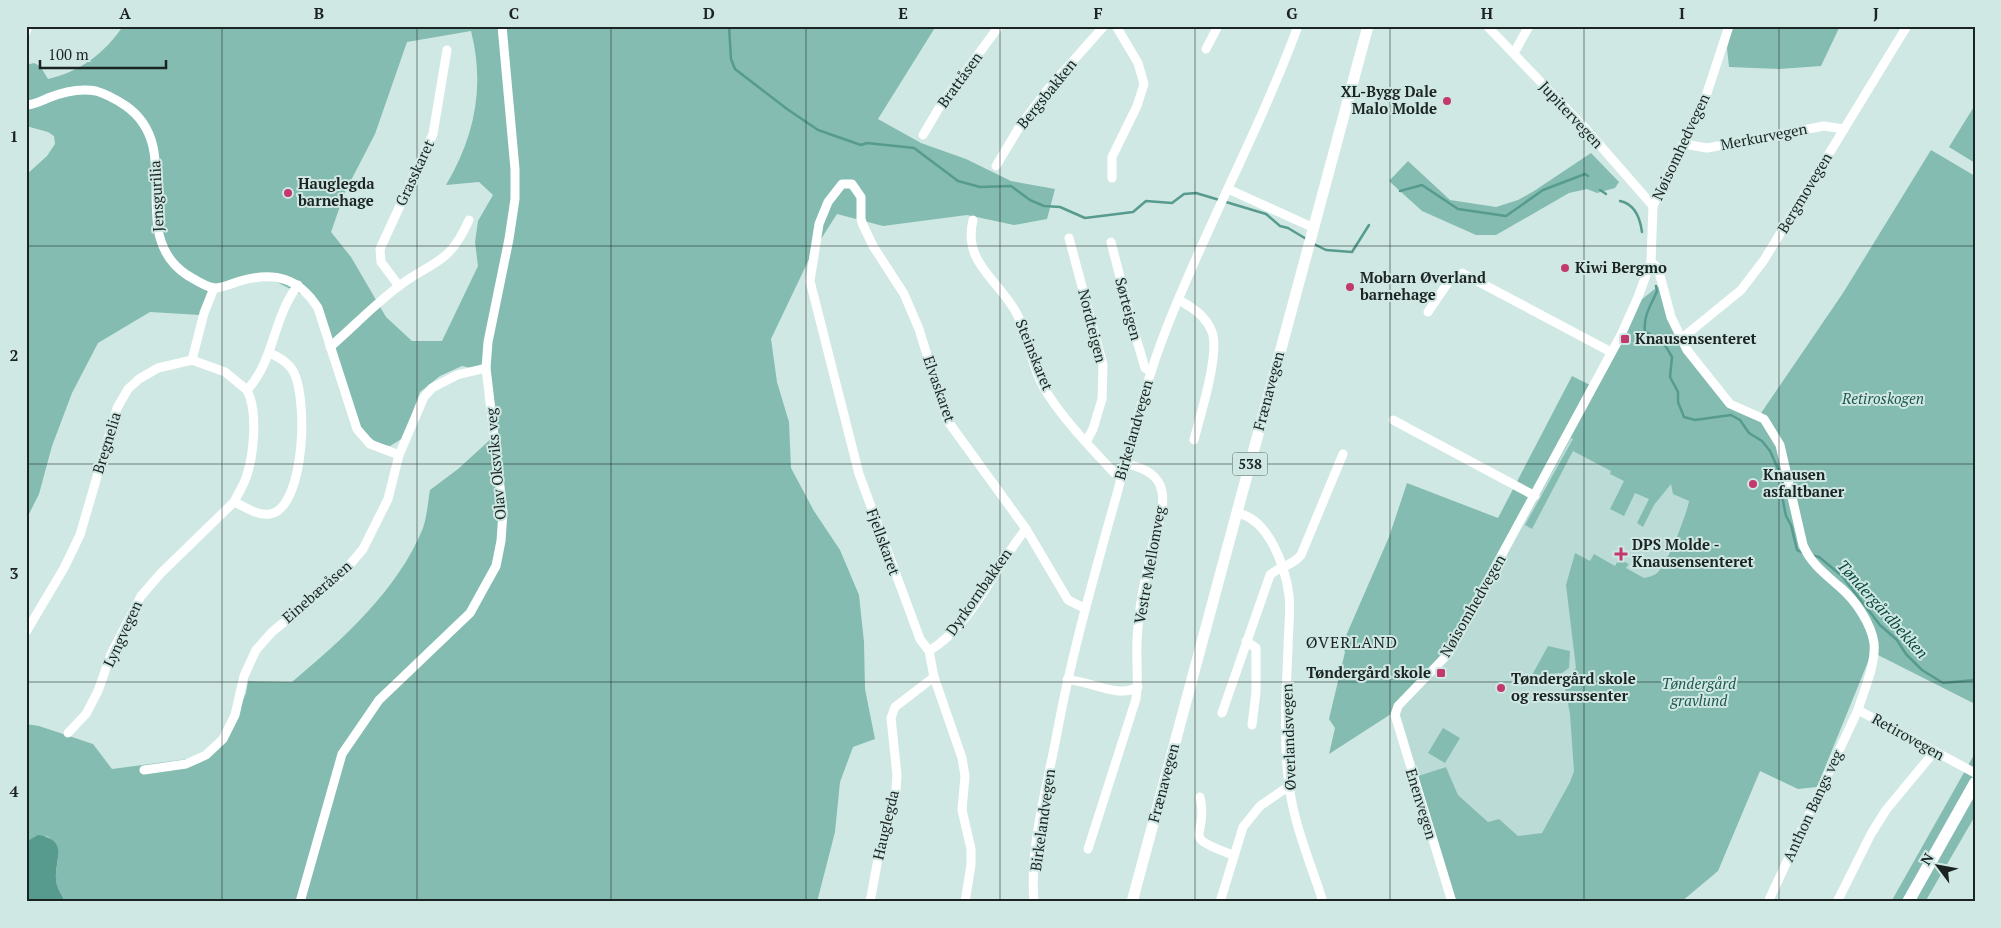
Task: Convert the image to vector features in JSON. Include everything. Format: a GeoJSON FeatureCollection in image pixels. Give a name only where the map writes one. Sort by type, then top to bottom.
{"type":"FeatureCollection","features":[{"type":"Feature","properties":{"kind":"highway"},"geometry":{"type":"LineString","coordinates":[[1908,902],[1975,783]]}},
{"type":"Feature","properties":{"kind":"main road","name":"Frænavegen"},"geometry":{"type":"LineString","coordinates":[[1132,902],[1368,26]]}},
{"type":"Feature","properties":{"kind":"street"},"geometry":{"type":"LineString","coordinates":[[26,32],[28,26]]}},
{"type":"Feature","properties":{"kind":"street","name":"Olav Oksviks veg"},"geometry":{"type":"LineString","coordinates":[[300,902],[342,754],[378,700],[470,613],[496,566],[501,541],[503,512],[486,368],[488,342],[509,239],[514,200],[515,169],[502,26]]}},
{"type":"Feature","properties":{"kind":"street","name":"Brattåsen"},"geometry":{"type":"LineString","coordinates":[[924,135],[939,108],[999,26]]}},
{"type":"Feature","properties":{"kind":"street","name":"Bergsbakken"},"geometry":{"type":"LineString","coordinates":[[996,166],[1020,126],[1048,89],[1104,26]]}},
{"type":"Feature","properties":{"kind":"street"},"geometry":{"type":"LineString","coordinates":[[1112,178],[1112,158],[1137,106],[1144,84],[1138,63],[1116,26]]}},
{"type":"Feature","properties":{"kind":"street"},"geometry":{"type":"LineString","coordinates":[[1206,49],[1218,26]]}},
{"type":"Feature","properties":{"kind":"street","name":"Birkelandvegen"},"geometry":{"type":"LineString","coordinates":[[1033,900],[1040,826],[1084,608],[1151,372],[1179,300],[1281,71],[1298,26]]}},
{"type":"Feature","properties":{"kind":"street","name":"Jupitervegen"},"geometry":{"type":"LineString","coordinates":[[1487,26],[1584,127],[1653,206]]}},
{"type":"Feature","properties":{"kind":"street"},"geometry":{"type":"LineString","coordinates":[[1514,53],[1529,26]]}},
{"type":"Feature","properties":{"kind":"street","name":"Nøisomhedvegen"},"geometry":{"type":"LineString","coordinates":[[1398,706],[1448,654],[1535,496],[1638,297],[1651,262],[1653,206],[1706,96],[1728,26]]}},
{"type":"Feature","properties":{"kind":"street","name":"Bergmovegen"},"geometry":{"type":"LineString","coordinates":[[1681,339],[1735,295],[1764,260],[1907,26]]}},
{"type":"Feature","properties":{"kind":"street","name":"Grasskaret"},"geometry":{"type":"LineString","coordinates":[[399,286],[381,262],[380,249],[433,134],[447,50]]}},
{"type":"Feature","properties":{"kind":"street","name":"Jensgurilia"},"geometry":{"type":"LineString","coordinates":[[26,105],[78,90],[96,91],[115,98],[132,110],[145,126],[155,149],[158,236],[164,252],[174,266],[189,276],[214,288]]}},
{"type":"Feature","properties":{"kind":"street","name":"Merkurvegen"},"geometry":{"type":"LineString","coordinates":[[1684,144],[1707,148],[1824,126],[1844,129]]}},
{"type":"Feature","properties":{"kind":"street","name":"Elvaskaret"},"geometry":{"type":"LineString","coordinates":[[842,184],[852,184],[861,197],[861,219],[863,225],[873,246],[904,294],[919,329],[947,420],[1026,529],[1068,600],[1084,608]]}},
{"type":"Feature","properties":{"kind":"street","name":"Fjellskaret"},"geometry":{"type":"LineString","coordinates":[[842,184],[828,202],[819,224],[810,281],[859,474],[916,630],[928,651],[934,677],[952,724],[965,776],[962,810],[970,849],[971,865],[965,902]]}},
{"type":"Feature","properties":{"kind":"street"},"geometry":{"type":"LineString","coordinates":[[1228,189],[1314,228]]}},
{"type":"Feature","properties":{"kind":"street"},"geometry":{"type":"LineString","coordinates":[[330,347],[399,286],[442,261],[460,242],[470,220]]}},
{"type":"Feature","properties":{"kind":"street","name":"Steinskaret"},"geometry":{"type":"LineString","coordinates":[[973,220],[970,241],[973,254],[1018,315],[1044,387],[1086,442],[1120,479]]}},
{"type":"Feature","properties":{"kind":"street","name":"Nordteigen"},"geometry":{"type":"LineString","coordinates":[[1069,238],[1103,365],[1102,399],[1093,429],[1086,442]]}},
{"type":"Feature","properties":{"kind":"street","name":"Sørteigen"},"geometry":{"type":"LineString","coordinates":[[1112,242],[1122,290],[1142,359],[1145,368],[1151,372]]}},
{"type":"Feature","properties":{"kind":"street","name":"Retirovegen"},"geometry":{"type":"LineString","coordinates":[[1651,262],[1658,268],[1672,317],[1687,350],[1730,404],[1764,419],[1773,431],[1780,445],[1803,545],[1810,560],[1847,593],[1865,618],[1874,643],[1870,669],[1858,710],[1975,773]]}},
{"type":"Feature","properties":{"kind":"street"},"geometry":{"type":"LineString","coordinates":[[1428,312],[1449,281],[1462,273],[1611,352]]}},
{"type":"Feature","properties":{"kind":"street"},"geometry":{"type":"LineString","coordinates":[[298,285],[282,308],[269,353],[256,380],[247,390],[225,372],[192,360],[204,313],[214,288],[255,277],[274,276],[298,285],[310,296],[318,308],[357,429],[370,444],[399,455]]}},
{"type":"Feature","properties":{"kind":"street"},"geometry":{"type":"LineString","coordinates":[[1179,300],[1193,308],[1204,318],[1212,333],[1214,352],[1194,440]]}},
{"type":"Feature","properties":{"kind":"street"},"geometry":{"type":"LineString","coordinates":[[234,502],[260,514],[272,514],[283,507],[290,498],[296,479],[301,448],[297,385],[292,368],[281,358],[269,353]]}},
{"type":"Feature","properties":{"kind":"street","name":"Bregnelia"},"geometry":{"type":"LineString","coordinates":[[26,632],[64,568],[80,535],[120,401],[128,389],[150,372],[173,363],[192,360]]}},
{"type":"Feature","properties":{"kind":"street","name":"Einebæråsen"},"geometry":{"type":"LineString","coordinates":[[144,770],[186,764],[206,755],[223,739],[235,715],[244,676],[256,650],[272,632],[342,574],[363,549],[388,499],[399,455],[424,397],[432,388],[457,375],[486,368]]}},
{"type":"Feature","properties":{"kind":"street","name":"Lyngvegen"},"geometry":{"type":"LineString","coordinates":[[68,733],[86,714],[98,691],[111,654],[141,596],[161,573],[234,502],[246,477],[254,425],[251,397],[247,390]]}},
{"type":"Feature","properties":{"kind":"street"},"geometry":{"type":"LineString","coordinates":[[1393,420],[1535,496]]}},
{"type":"Feature","properties":{"kind":"street"},"geometry":{"type":"LineString","coordinates":[[1222,713],[1270,575],[1277,568],[1283,568],[1297,560],[1305,549],[1343,454]]}},
{"type":"Feature","properties":{"kind":"street","name":"Vestre Mellomveg"},"geometry":{"type":"LineString","coordinates":[[1088,849],[1136,700],[1138,687],[1137,643],[1141,598],[1162,507],[1160,484],[1146,471],[1125,463]]}},
{"type":"Feature","properties":{"kind":"street","name":"Øverlandsvegen"},"geometry":{"type":"LineString","coordinates":[[1237,513],[1251,518],[1269,538],[1283,568],[1289,596],[1286,696],[1289,786],[1294,812],[1323,902]]}},
{"type":"Feature","properties":{"kind":"street","name":"Dyrkornbakken"},"geometry":{"type":"LineString","coordinates":[[928,651],[955,631],[981,595],[1008,551],[1026,529]]}},
{"type":"Feature","properties":{"kind":"street"},"geometry":{"type":"LineString","coordinates":[[1246,641],[1256,648],[1256,692],[1252,725]]}},
{"type":"Feature","properties":{"kind":"street","name":"Hauglegda"},"geometry":{"type":"LineString","coordinates":[[870,902],[878,859],[896,790],[897,775],[892,718],[895,707],[934,677]]}},
{"type":"Feature","properties":{"kind":"street"},"geometry":{"type":"LineString","coordinates":[[1068,680],[1079,680],[1126,692],[1138,687]]}},
{"type":"Feature","properties":{"kind":"street","name":"Enenvegen"},"geometry":{"type":"LineString","coordinates":[[1398,706],[1395,715],[1452,902]]}},
{"type":"Feature","properties":{"kind":"street","name":"Anthon Bangs veg"},"geometry":{"type":"LineString","coordinates":[[1768,902],[1858,710]]}},
{"type":"Feature","properties":{"kind":"street"},"geometry":{"type":"LineString","coordinates":[[1837,902],[1871,834],[1886,810],[1934,752]]}},
{"type":"Feature","properties":{"kind":"street"},"geometry":{"type":"LineString","coordinates":[[1220,902],[1243,827],[1260,806],[1289,786]]}},
{"type":"Feature","properties":{"kind":"street"},"geometry":{"type":"LineString","coordinates":[[1200,797],[1202,814],[1197,834],[1200,841],[1233,855]]}},
{"type":"Feature","properties":{"kind":"shaded area","name":"Tøndergård skole og ressurssenter"},"geometry":{"type":"Polygon","coordinates":[[[1571,438],[1671,484],[1689,501],[1687,514],[1667,555],[1684,563],[1584,708],[1569,830],[1518,836],[1499,819],[1488,822],[1458,795],[1446,767],[1418,776],[1399,711],[1450,657],[1571,438]]]}},
{"type":"Feature","properties":{"kind":"shaded area"},"geometry":{"type":"Polygon","coordinates":[[[38,835],[48,837],[57,846],[56,882],[65,902],[26,902],[26,842],[38,835]]]}},
{"type":"Feature","properties":{"kind":"green space"},"geometry":{"type":"Polygon","coordinates":[[[123,26],[936,26],[878,119],[921,143],[966,159],[1011,181],[1055,189],[1047,219],[1014,225],[967,215],[883,226],[837,214],[812,253],[771,339],[777,382],[789,422],[791,468],[814,511],[840,550],[859,595],[864,642],[865,689],[875,739],[853,747],[840,782],[835,832],[817,902],[65,902],[56,882],[58,849],[56,844],[46,836],[26,854],[26,724],[39,726],[93,744],[112,769],[203,757],[228,734],[246,693],[248,681],[292,682],[330,649],[367,612],[384,593],[412,551],[423,528],[430,490],[458,469],[492,438],[485,371],[462,366],[440,376],[420,392],[403,438],[390,446],[379,444],[363,432],[357,421],[310,299],[263,275],[218,289],[200,315],[150,312],[98,343],[72,393],[52,446],[39,494],[26,520],[26,175],[47,156],[55,144],[54,136],[48,132],[26,126],[26,65],[34,63],[40,66],[48,79],[60,76],[91,60],[116,36],[123,26]],[[471,31],[407,42],[375,134],[345,192],[331,232],[351,257],[386,317],[412,341],[442,341],[478,266],[475,242],[478,221],[493,195],[479,182],[446,185],[464,148],[475,110],[477,71],[471,31]]]}},
{"type":"Feature","properties":{"kind":"green space"},"geometry":{"type":"Polygon","coordinates":[[[1733,26],[1840,26],[1821,66],[1779,69],[1729,67],[1727,48],[1733,26]]]}},
{"type":"Feature","properties":{"kind":"green space"},"geometry":{"type":"Polygon","coordinates":[[[1975,105],[1975,163],[1949,147],[1975,105]]]}},
{"type":"Feature","properties":{"kind":"green space"},"geometry":{"type":"Polygon","coordinates":[[[1931,150],[1975,176],[1975,704],[1872,652],[1817,787],[1798,789],[1760,771],[1718,871],[1681,902],[1455,902],[1418,776],[1446,767],[1458,795],[1488,822],[1499,819],[1518,836],[1542,833],[1574,771],[1570,714],[1564,682],[1576,668],[1566,585],[1575,553],[1590,561],[1594,554],[1615,566],[1619,559],[1629,564],[1626,568],[1644,578],[1656,574],[1670,551],[1689,501],[1673,494],[1671,484],[1654,505],[1643,527],[1637,523],[1649,499],[1635,493],[1624,516],[1610,509],[1624,481],[1610,474],[1611,471],[1573,451],[1532,529],[1525,525],[1573,439],[1571,438],[1450,657],[1399,711],[1391,714],[1329,754],[1335,728],[1329,719],[1345,652],[1342,645],[1389,537],[1407,483],[1498,518],[1572,376],[1596,388],[1641,300],[1661,284],[1667,317],[1684,352],[1728,407],[1757,419],[1843,293],[1931,150]]]}},
{"type":"Feature","properties":{"kind":"green space"},"geometry":{"type":"Polygon","coordinates":[[[1591,153],[1619,182],[1615,188],[1597,193],[1587,189],[1569,193],[1496,235],[1476,235],[1422,211],[1389,181],[1408,161],[1450,200],[1496,207],[1518,200],[1534,191],[1591,153]]]}},
{"type":"Feature","properties":{"kind":"green space"},"geometry":{"type":"Polygon","coordinates":[[[1548,646],[1570,651],[1569,668],[1562,673],[1532,675],[1548,646]]]}},
{"type":"Feature","properties":{"kind":"green space"},"geometry":{"type":"Polygon","coordinates":[[[1443,728],[1460,738],[1445,763],[1428,753],[1443,728]]]}},
{"type":"Feature","properties":{"kind":"green space"},"geometry":{"type":"Polygon","coordinates":[[[1975,753],[1975,816],[1925,902],[1891,902],[1975,753]]]}},
{"type":"Feature","properties":{"kind":"waterway","name":"Tøndergårdbekken"},"geometry":{"type":"LineString","coordinates":[[729,26],[731,59],[735,69],[818,130],[861,145],[867,143],[914,148],[958,181],[980,187],[1011,186],[1030,200],[1044,206],[1060,207],[1085,218],[1133,212],[1146,201],[1172,203],[1184,194],[1196,193],[1266,214],[1280,226],[1288,228],[1308,240]]}},
{"type":"Feature","properties":{"kind":"waterway","name":"Tøndergårdbekken"},"geometry":{"type":"LineString","coordinates":[[1400,191],[1422,185],[1458,209],[1506,216],[1543,190],[1585,174],[1588,176]]}},
{"type":"Feature","properties":{"kind":"waterway","name":"Tøndergårdbekken"},"geometry":{"type":"LineString","coordinates":[[1600,190],[1606,194]]}},
{"type":"Feature","properties":{"kind":"waterway","name":"Tøndergårdbekken"},"geometry":{"type":"LineString","coordinates":[[1620,201],[1629,205],[1636,212],[1642,232]]}},
{"type":"Feature","properties":{"kind":"waterway","name":"Tøndergårdbekken"},"geometry":{"type":"LineString","coordinates":[[1312,243],[1326,250],[1352,252],[1369,225]]}},
{"type":"Feature","properties":{"kind":"waterway","name":"Tøndergårdbekken"},"geometry":{"type":"LineString","coordinates":[[1656,286],[1657,291],[1646,316],[1645,332],[1662,340],[1672,357],[1670,377],[1678,392],[1678,402],[1684,417],[1695,420],[1731,415],[1740,420],[1749,433],[1762,441],[1770,451],[1779,471],[1783,484],[1782,496],[1786,516],[1791,525],[1797,550],[1803,553]]}},
{"type":"Feature","properties":{"kind":"waterway","name":"Tøndergårdbekken"},"geometry":{"type":"LineString","coordinates":[[1811,555],[1819,557],[1842,576],[1880,625],[1897,640],[1906,654],[1922,670],[1943,683],[1975,680]]}},
{"type":"Feature","properties":{"kind":"place","name":"XL-Bygg Dale Malo Molde"},"geometry":{"type":"Point","coordinates":[1447,101]}},
{"type":"Feature","properties":{"kind":"place","name":"Hauglegda barnehage"},"geometry":{"type":"Point","coordinates":[288,193]}},
{"type":"Feature","properties":{"kind":"place","name":"Kiwi Bergmo"},"geometry":{"type":"Point","coordinates":[1565,268]}},
{"type":"Feature","properties":{"kind":"place","name":"Mobarn Øverland barnehage"},"geometry":{"type":"Point","coordinates":[1350,287]}},
{"type":"Feature","properties":{"kind":"place","name":"Knausensenteret"},"geometry":{"type":"Point","coordinates":[1625,339]}},
{"type":"Feature","properties":{"kind":"place","name":"Knausen asfaltbaner"},"geometry":{"type":"Point","coordinates":[1753,484]}},
{"type":"Feature","properties":{"kind":"place","name":"DPS Molde - Knausensenteret"},"geometry":{"type":"Point","coordinates":[1621,554]}},
{"type":"Feature","properties":{"kind":"place","name":"Tøndergård skole"},"geometry":{"type":"Point","coordinates":[1441,673]}},
{"type":"Feature","properties":{"kind":"place","name":"Tøndergård skole og ressurssenter"},"geometry":{"type":"Point","coordinates":[1501,688]}},
{"type":"Feature","properties":{"kind":"district","name":"ØVERLAND"},"geometry":{"type":"Point","coordinates":[1352,642]}},
{"type":"Feature","properties":{"kind":"park label","name":"Retiroskogen"},"geometry":{"type":"Point","coordinates":[1883,399]}},
{"type":"Feature","properties":{"kind":"park label","name":"Tøndergård gravlund"},"geometry":{"type":"Point","coordinates":[1699,692]}}]}
